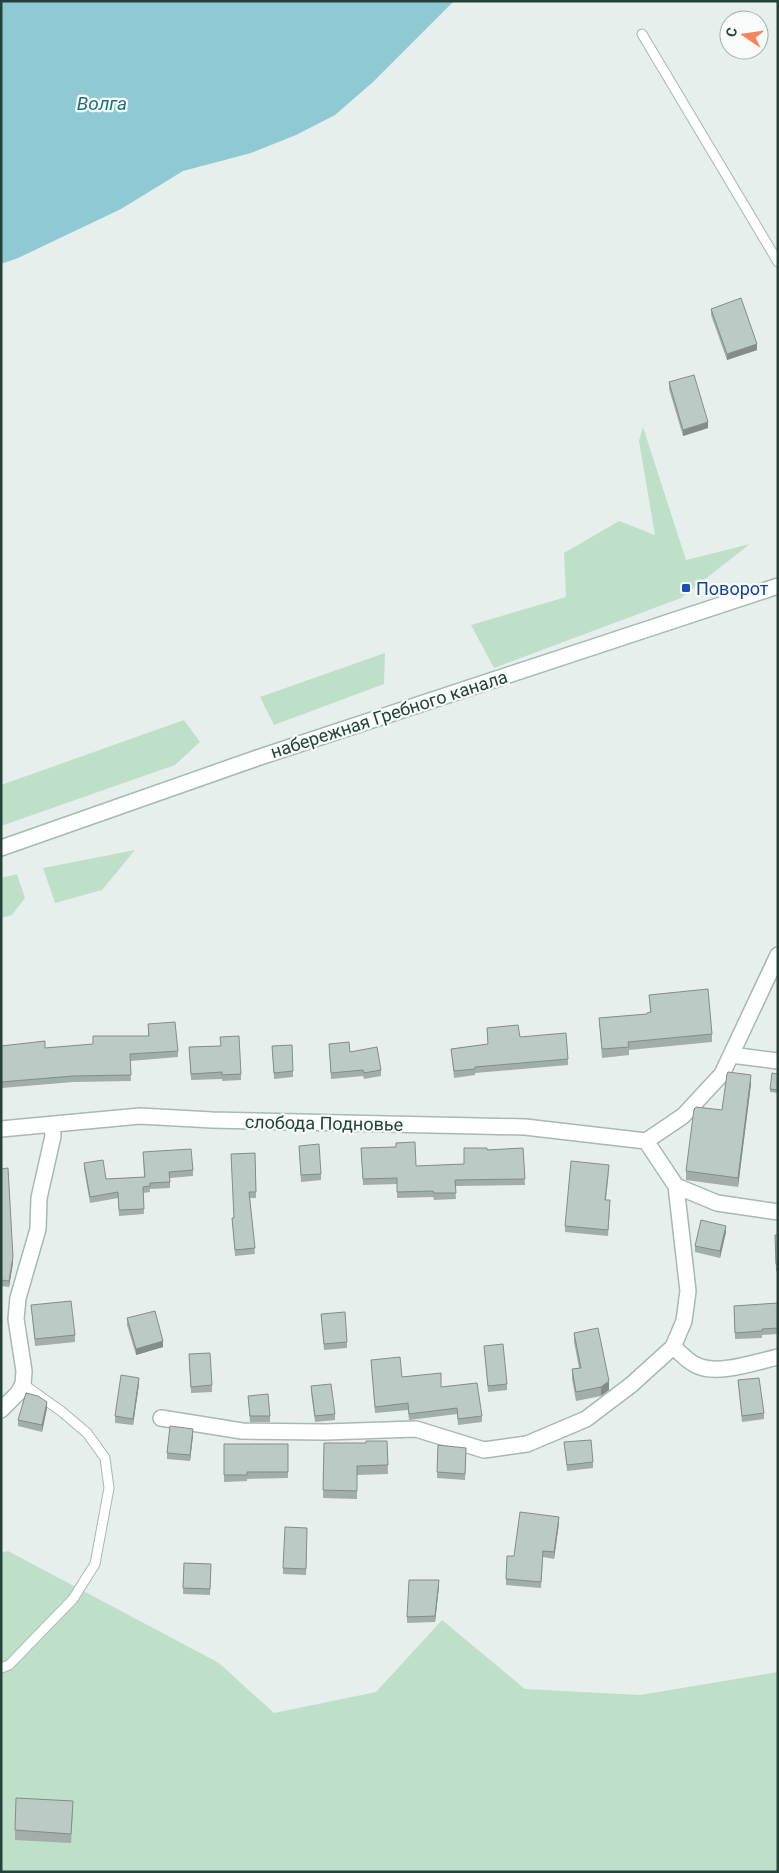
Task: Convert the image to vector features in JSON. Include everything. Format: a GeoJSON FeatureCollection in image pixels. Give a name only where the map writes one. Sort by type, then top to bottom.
{"type":"FeatureCollection","features":[{"type":"Feature","properties":{"kind":"street","name":"набережная Гребного канала"},"geometry":{"type":"LineString","coordinates":[[1,848],[260,757],[778,586]]}},
{"type":"Feature","properties":{"kind":"street"},"geometry":{"type":"LineString","coordinates":[[161,1418],[242,1431],[416,1430],[484,1450],[527,1444],[586,1419],[631,1385],[673,1347],[684,1321],[688,1291],[676,1186],[646,1141],[683,1116],[722,1074],[778,955]]}},
{"type":"Feature","properties":{"kind":"street"},"geometry":{"type":"LineString","coordinates":[[731,1055],[778,1061]]}},
{"type":"Feature","properties":{"kind":"street","name":"слобода Подновье"},"geometry":{"type":"LineString","coordinates":[[1,1129],[140,1116],[212,1120],[525,1127],[646,1141]]}},
{"type":"Feature","properties":{"kind":"street"},"geometry":{"type":"LineString","coordinates":[[1,1410],[18,1393],[23,1384],[24,1371],[16,1318],[18,1298],[38,1229],[39,1198],[53,1136],[52,1124]]}},
{"type":"Feature","properties":{"kind":"street"},"geometry":{"type":"LineString","coordinates":[[676,1186],[717,1203],[778,1212]]}},
{"type":"Feature","properties":{"kind":"street"},"geometry":{"type":"LineString","coordinates":[[673,1347],[695,1365],[710,1369],[726,1369],[778,1357]]}},
{"type":"Feature","properties":{"kind":"lane"},"geometry":{"type":"LineString","coordinates":[[642,34],[778,262]]}},
{"type":"Feature","properties":{"kind":"lane"},"geometry":{"type":"LineString","coordinates":[[1,1668],[9,1665],[73,1599],[95,1564],[109,1488],[105,1458],[87,1434],[61,1411],[23,1384]]}},
{"type":"Feature","properties":{"kind":"green space"},"geometry":{"type":"Polygon","coordinates":[[[643,427],[686,560],[750,544],[681,598],[494,668],[471,625],[566,597],[564,553],[619,521],[655,535],[639,441],[643,427]]]}},
{"type":"Feature","properties":{"kind":"green space"},"geometry":{"type":"Polygon","coordinates":[[[385,653],[384,684],[274,725],[260,697],[385,653]]]}},
{"type":"Feature","properties":{"kind":"green space"},"geometry":{"type":"Polygon","coordinates":[[[184,720],[200,742],[175,765],[1,826],[1,785],[184,720]]]}},
{"type":"Feature","properties":{"kind":"green space"},"geometry":{"type":"Polygon","coordinates":[[[135,850],[102,890],[55,903],[43,868],[135,850]]]}},
{"type":"Feature","properties":{"kind":"green space"},"geometry":{"type":"Polygon","coordinates":[[[17,874],[25,898],[12,915],[1,918],[1,878],[17,874]]]}},
{"type":"Feature","properties":{"kind":"green space"},"geometry":{"type":"Polygon","coordinates":[[[8,1551],[219,1663],[274,1713],[376,1692],[442,1620],[525,1689],[640,1695],[778,1672],[778,1872],[1,1872],[1,1553],[8,1551]]]}},
{"type":"Feature","properties":{"kind":"water","name":"Волга"},"geometry":{"type":"Polygon","coordinates":[[[1,1],[454,1],[373,82],[335,115],[296,135],[251,153],[183,171],[121,209],[18,258],[1,264],[1,1]]]}},
{"type":"Feature","properties":{"kind":"building"},"geometry":{"type":"Polygon","coordinates":[[[741,298],[757,344],[727,354],[711,309],[741,298]]]}},
{"type":"Feature","properties":{"kind":"building"},"geometry":{"type":"Polygon","coordinates":[[[694,375],[708,422],[683,430],[669,382],[694,375]]]}},
{"type":"Feature","properties":{"kind":"building"},"geometry":{"type":"Polygon","coordinates":[[[708,989],[712,1034],[628,1042],[629,1047],[602,1049],[599,1018],[647,1014],[651,1012],[649,995],[708,989]]]}},
{"type":"Feature","properties":{"kind":"building"},"geometry":{"type":"Polygon","coordinates":[[[175,1022],[178,1051],[130,1054],[131,1075],[73,1076],[1,1082],[1,1046],[45,1041],[45,1048],[93,1044],[93,1036],[149,1036],[148,1024],[175,1022]]]}},
{"type":"Feature","properties":{"kind":"building"},"geometry":{"type":"Polygon","coordinates":[[[518,1025],[520,1037],[566,1033],[568,1059],[475,1067],[475,1069],[454,1071],[451,1049],[488,1044],[487,1028],[518,1025]]]}},
{"type":"Feature","properties":{"kind":"building"},"geometry":{"type":"Polygon","coordinates":[[[239,1036],[241,1074],[222,1075],[222,1072],[191,1074],[189,1047],[221,1046],[220,1037],[239,1036]]]}},
{"type":"Feature","properties":{"kind":"building"},"geometry":{"type":"Polygon","coordinates":[[[349,1042],[350,1052],[377,1047],[381,1070],[364,1073],[363,1070],[331,1073],[329,1044],[349,1042]]]}},
{"type":"Feature","properties":{"kind":"building"},"geometry":{"type":"Polygon","coordinates":[[[292,1045],[293,1071],[274,1073],[272,1046],[292,1045]]]}},
{"type":"Feature","properties":{"kind":"building"},"geometry":{"type":"Polygon","coordinates":[[[728,1072],[751,1075],[738,1178],[686,1171],[694,1109],[696,1107],[722,1110],[728,1072]]]}},
{"type":"Feature","properties":{"kind":"building"},"geometry":{"type":"Polygon","coordinates":[[[772,1073],[778,1074],[778,1090],[770,1089],[772,1073]]]}},
{"type":"Feature","properties":{"kind":"building"},"geometry":{"type":"Polygon","coordinates":[[[415,1142],[416,1166],[464,1164],[464,1148],[487,1148],[487,1150],[523,1148],[525,1179],[455,1180],[456,1193],[434,1193],[433,1191],[397,1192],[397,1178],[363,1179],[361,1148],[396,1147],[396,1143],[415,1142]]]}},
{"type":"Feature","properties":{"kind":"building"},"geometry":{"type":"Polygon","coordinates":[[[319,1144],[321,1174],[301,1175],[299,1146],[319,1144]]]}},
{"type":"Feature","properties":{"kind":"building"},"geometry":{"type":"Polygon","coordinates":[[[191,1149],[193,1170],[169,1172],[170,1182],[150,1183],[150,1186],[143,1187],[144,1209],[119,1210],[118,1192],[90,1197],[84,1163],[103,1160],[106,1179],[145,1177],[143,1152],[191,1149]]]}},
{"type":"Feature","properties":{"kind":"building"},"geometry":{"type":"Polygon","coordinates":[[[255,1153],[256,1192],[249,1192],[255,1248],[235,1250],[232,1218],[234,1218],[231,1154],[255,1153]]]}},
{"type":"Feature","properties":{"kind":"building"},"geometry":{"type":"Polygon","coordinates":[[[571,1161],[609,1165],[605,1200],[610,1200],[608,1230],[565,1226],[571,1161]]]}},
{"type":"Feature","properties":{"kind":"building"},"geometry":{"type":"Polygon","coordinates":[[[8,1168],[13,1257],[9,1281],[1,1280],[1,1169],[8,1168]]]}},
{"type":"Feature","properties":{"kind":"building"},"geometry":{"type":"Polygon","coordinates":[[[701,1220],[726,1226],[720,1251],[695,1246],[701,1220]]]}},
{"type":"Feature","properties":{"kind":"building"},"geometry":{"type":"Polygon","coordinates":[[[775,1235],[778,1235],[778,1264],[776,1264],[775,1235]]]}},
{"type":"Feature","properties":{"kind":"building"},"geometry":{"type":"Polygon","coordinates":[[[71,1301],[75,1335],[35,1339],[31,1305],[71,1301]]]}},
{"type":"Feature","properties":{"kind":"building"},"geometry":{"type":"Polygon","coordinates":[[[778,1303],[778,1328],[735,1333],[734,1306],[778,1303]]]}},
{"type":"Feature","properties":{"kind":"building"},"geometry":{"type":"Polygon","coordinates":[[[155,1311],[163,1341],[136,1349],[127,1318],[155,1311]]]}},
{"type":"Feature","properties":{"kind":"building"},"geometry":{"type":"Polygon","coordinates":[[[345,1312],[347,1342],[324,1344],[321,1314],[345,1312]]]}},
{"type":"Feature","properties":{"kind":"building"},"geometry":{"type":"Polygon","coordinates":[[[598,1328],[609,1381],[601,1387],[576,1392],[572,1369],[581,1368],[574,1333],[598,1328]]]}},
{"type":"Feature","properties":{"kind":"building"},"geometry":{"type":"Polygon","coordinates":[[[503,1344],[507,1384],[488,1386],[484,1346],[503,1344]]]}},
{"type":"Feature","properties":{"kind":"building"},"geometry":{"type":"Polygon","coordinates":[[[210,1353],[212,1385],[191,1387],[189,1354],[210,1353]]]}},
{"type":"Feature","properties":{"kind":"building"},"geometry":{"type":"Polygon","coordinates":[[[400,1357],[402,1377],[441,1373],[441,1387],[477,1383],[482,1416],[458,1419],[457,1408],[409,1414],[408,1403],[375,1407],[371,1360],[400,1357]]]}},
{"type":"Feature","properties":{"kind":"building"},"geometry":{"type":"Polygon","coordinates":[[[121,1375],[139,1378],[133,1419],[115,1416],[121,1375]]]}},
{"type":"Feature","properties":{"kind":"building"},"geometry":{"type":"Polygon","coordinates":[[[759,1378],[764,1413],[742,1416],[738,1380],[759,1378]]]}},
{"type":"Feature","properties":{"kind":"building"},"geometry":{"type":"Polygon","coordinates":[[[331,1384],[335,1414],[315,1416],[311,1386],[331,1384]]]}},
{"type":"Feature","properties":{"kind":"building"},"geometry":{"type":"Polygon","coordinates":[[[26,1393],[38,1396],[47,1402],[42,1425],[18,1420],[26,1393]]]}},
{"type":"Feature","properties":{"kind":"building"},"geometry":{"type":"Polygon","coordinates":[[[268,1394],[270,1416],[250,1416],[248,1396],[268,1394]]]}},
{"type":"Feature","properties":{"kind":"building"},"geometry":{"type":"Polygon","coordinates":[[[170,1426],[193,1429],[190,1455],[167,1453],[170,1426]]]}},
{"type":"Feature","properties":{"kind":"building"},"geometry":{"type":"Polygon","coordinates":[[[591,1440],[593,1462],[567,1465],[564,1442],[591,1440]]]}},
{"type":"Feature","properties":{"kind":"building"},"geometry":{"type":"Polygon","coordinates":[[[366,1441],[387,1441],[388,1465],[357,1466],[357,1491],[323,1490],[324,1443],[366,1443],[366,1441]]]}},
{"type":"Feature","properties":{"kind":"building"},"geometry":{"type":"Polygon","coordinates":[[[224,1444],[288,1444],[288,1472],[247,1472],[247,1475],[224,1475],[224,1444]]]}},
{"type":"Feature","properties":{"kind":"building"},"geometry":{"type":"Polygon","coordinates":[[[438,1445],[466,1448],[465,1474],[437,1472],[438,1445]]]}},
{"type":"Feature","properties":{"kind":"building"},"geometry":{"type":"Polygon","coordinates":[[[520,1512],[559,1517],[554,1552],[543,1551],[541,1582],[506,1579],[507,1556],[514,1556],[520,1512]]]}},
{"type":"Feature","properties":{"kind":"building"},"geometry":{"type":"Polygon","coordinates":[[[285,1527],[307,1528],[306,1569],[283,1568],[285,1527]]]}},
{"type":"Feature","properties":{"kind":"building"},"geometry":{"type":"Polygon","coordinates":[[[184,1563],[211,1564],[210,1589],[183,1588],[184,1563]]]}},
{"type":"Feature","properties":{"kind":"building"},"geometry":{"type":"Polygon","coordinates":[[[409,1580],[439,1580],[435,1616],[407,1617],[409,1580]]]}},
{"type":"Feature","properties":{"kind":"building"},"geometry":{"type":"Polygon","coordinates":[[[16,1798],[73,1801],[71,1834],[15,1830],[16,1798]]]}},
{"type":"Feature","properties":{"kind":"place","name":"Поворот"},"geometry":{"type":"Point","coordinates":[686,588]}}]}
